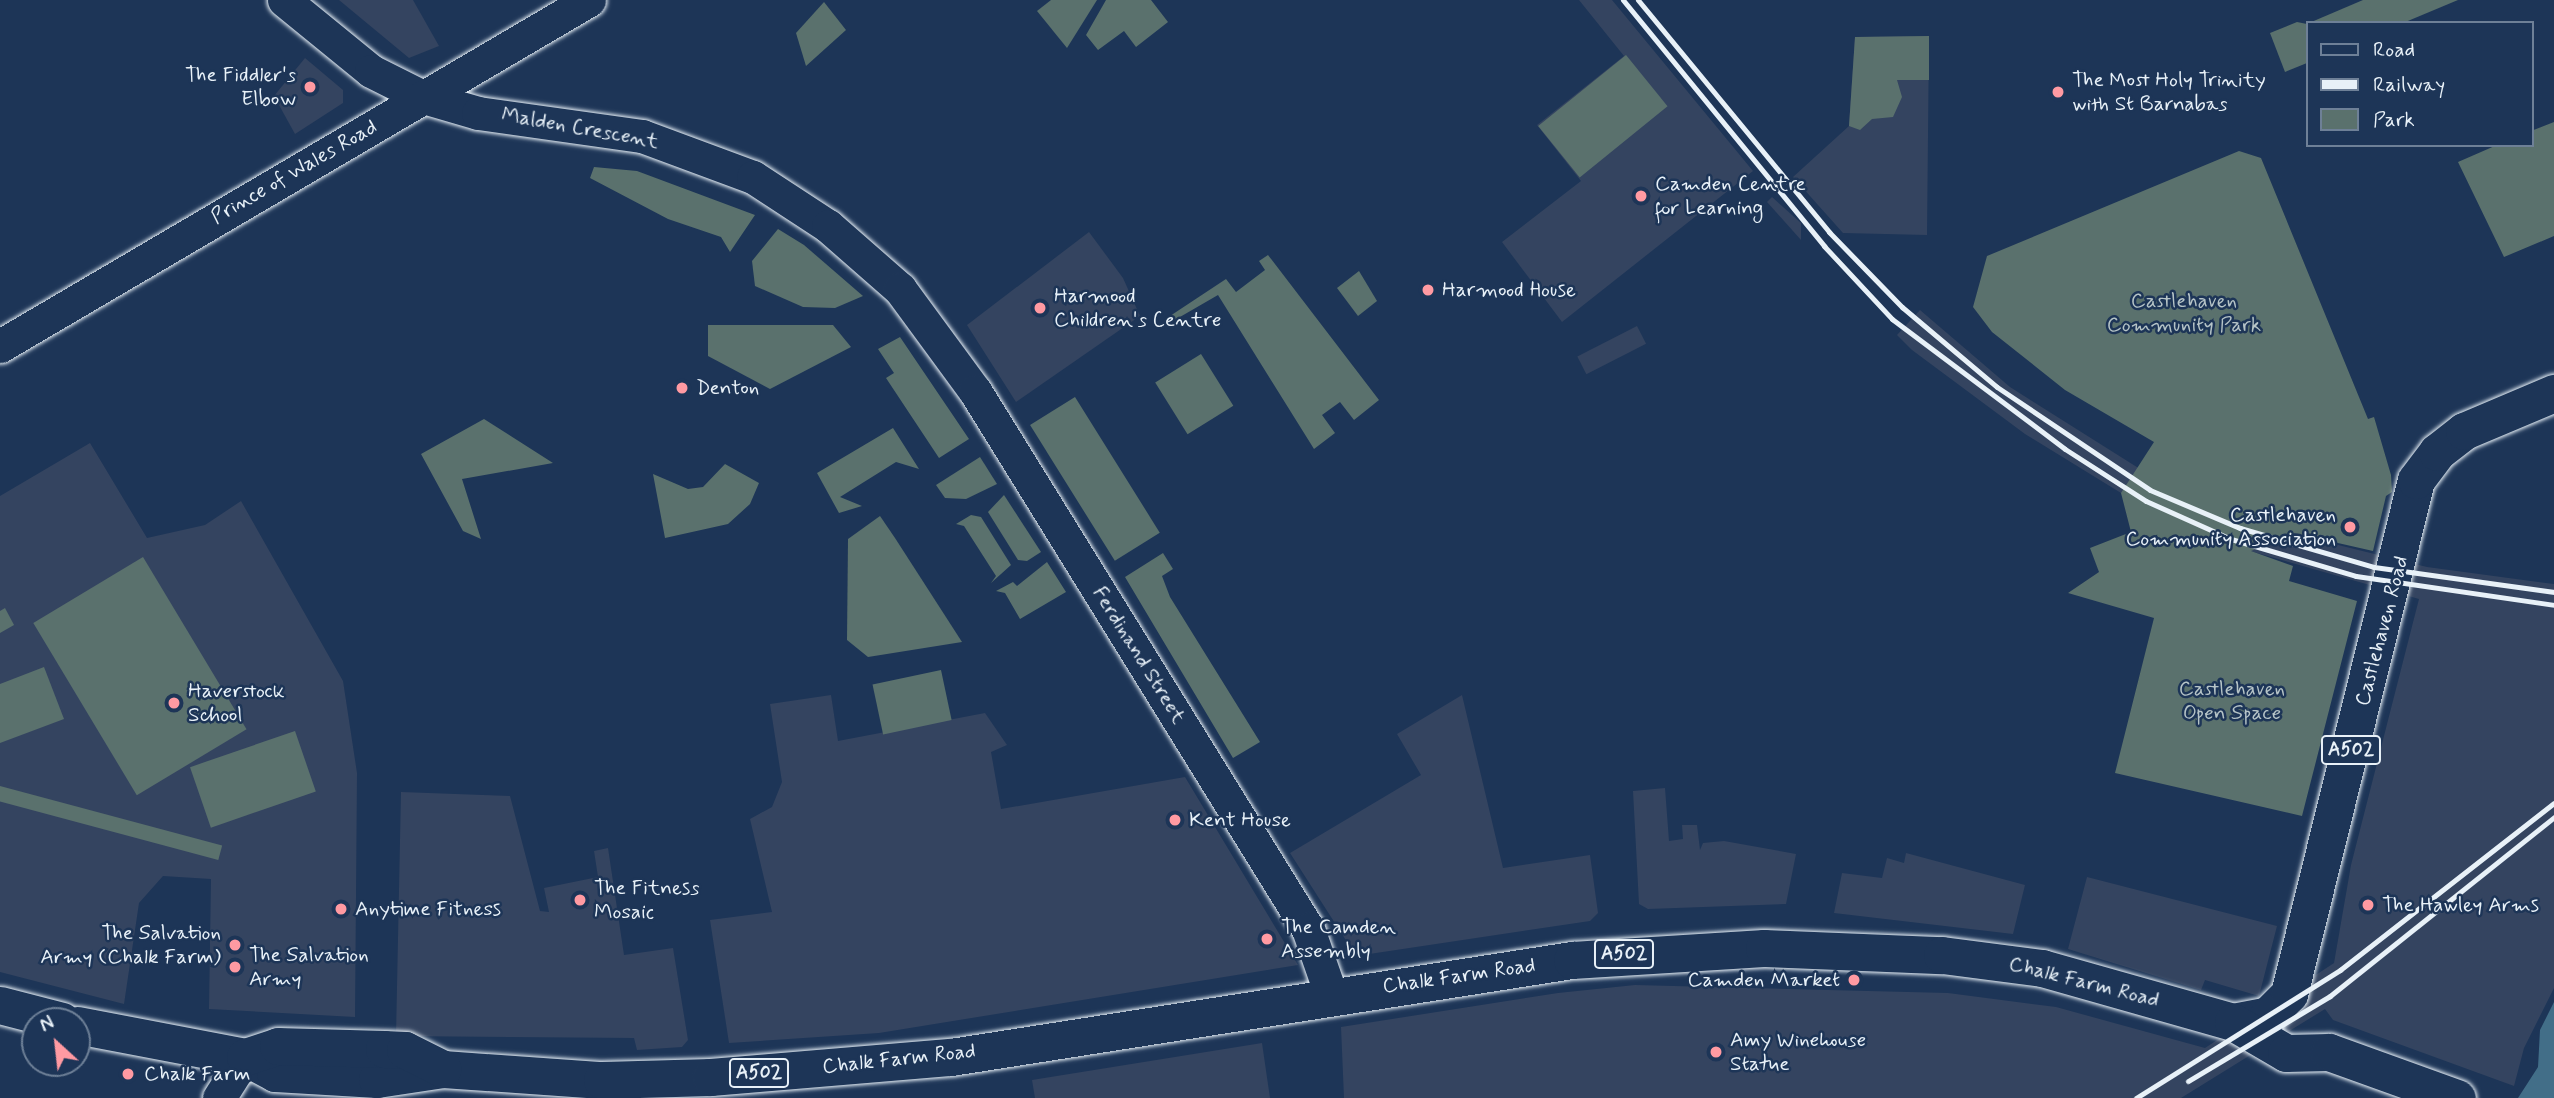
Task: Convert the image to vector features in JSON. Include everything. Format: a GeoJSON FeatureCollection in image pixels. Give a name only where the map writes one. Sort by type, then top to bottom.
{"type":"FeatureCollection","features":[{"type":"Feature","properties":{"kind":"main road","name":"Malden Crescent"},"geometry":{"type":"LineString","coordinates":[[284,0],[371,71],[424,97],[478,113],[642,136],[753,177],[828,226],[900,289],[928,325]]}},
{"type":"Feature","properties":{"kind":"main road","name":"Prince of Wales Road"},"geometry":{"type":"LineString","coordinates":[[0,346],[589,0]]}},
{"type":"Feature","properties":{"kind":"main road","name":"Ferdinand Street"},"geometry":{"type":"LineString","coordinates":[[928,325],[1317,944],[1331,995]]}},
{"type":"Feature","properties":{"kind":"main road","name":"Castlehaven Road"},"geometry":{"type":"LineString","coordinates":[[2289,994],[2416,480],[2437,452],[2473,426],[2554,393]]}},
{"type":"Feature","properties":{"kind":"main road","name":"Chalk Farm Road"},"geometry":{"type":"LineString","coordinates":[[245,1057],[275,1073],[370,1064],[621,1080],[951,1057],[1331,995],[1572,960],[1764,948],[1995,960],[2092,980],[2233,1022],[2286,1052],[2329,1052],[2457,1098]]}},
{"type":"Feature","properties":{"kind":"main road","name":"A502"},"geometry":{"type":"LineString","coordinates":[[2233,1022],[2268,1015],[2289,994]]}},
{"type":"Feature","properties":{"kind":"main road","name":"A502"},"geometry":{"type":"LineString","coordinates":[[2289,994],[2297,1026],[2329,1052]]}},
{"type":"Feature","properties":{"kind":"main road"},"geometry":{"type":"LineString","coordinates":[[0,1005],[21,1010]]}},
{"type":"Feature","properties":{"kind":"main road","name":"A502"},"geometry":{"type":"LineString","coordinates":[[91,1028],[245,1057]]}},
{"type":"Feature","properties":{"kind":"main road"},"geometry":{"type":"LineString","coordinates":[[219,1098],[245,1057]]}},
{"type":"Feature","properties":{"kind":"shaded area"},"geometry":{"type":"Polygon","coordinates":[[[339,0],[413,0],[439,46],[409,58],[339,0]]]}},
{"type":"Feature","properties":{"kind":"shaded area","name":"Camden Centre for Learning"},"geometry":{"type":"Polygon","coordinates":[[[1579,0],[1612,0],[1753,171],[1562,322],[1502,242],[1581,181],[1537,125],[1624,56],[1579,0]]]}},
{"type":"Feature","properties":{"kind":"shaded area"},"geometry":{"type":"Polygon","coordinates":[[[1929,36],[1927,235],[1843,233],[1793,177],[1849,126],[1855,37],[1929,36]]]}},
{"type":"Feature","properties":{"kind":"shaded area","name":"The Fiddler's Elbow"},"geometry":{"type":"Polygon","coordinates":[[[305,58],[343,90],[343,103],[295,134],[274,96],[305,58]]]}},
{"type":"Feature","properties":{"kind":"shaded area"},"geometry":{"type":"Polygon","coordinates":[[[1772,197],[1801,223],[1801,240],[1767,202],[1772,197]]]}},
{"type":"Feature","properties":{"kind":"shaded area","name":"Harmood Children's Centre"},"geometry":{"type":"Polygon","coordinates":[[[1089,232],[1123,278],[1140,316],[1016,402],[967,325],[1089,232]]]}},
{"type":"Feature","properties":{"kind":"shaded area"},"geometry":{"type":"Polygon","coordinates":[[[1920,310],[2010,387],[2140,469],[2310,538],[2427,567],[2554,584],[2554,988],[2524,1048],[2514,1086],[2333,1020],[2325,1009],[2181,1098],[1344,1098],[1341,1027],[1558,993],[1635,985],[1948,993],[2056,1007],[2205,1048],[2334,963],[2351,865],[2419,599],[2250,551],[2121,493],[2025,434],[1912,350],[1897,335],[1920,310]]]}},
{"type":"Feature","properties":{"kind":"shaded area"},"geometry":{"type":"Polygon","coordinates":[[[1637,326],[1646,344],[1586,374],[1577,356],[1637,326]]]}},
{"type":"Feature","properties":{"kind":"shaded area","name":"Haverstock School"},"geometry":{"type":"Polygon","coordinates":[[[90,443],[147,538],[205,525],[241,501],[343,681],[357,773],[355,1017],[209,1009],[211,879],[163,876],[139,903],[124,1004],[0,972],[0,496],[90,443]]]}},
{"type":"Feature","properties":{"kind":"shaded area"},"geometry":{"type":"Polygon","coordinates":[[[831,695],[838,741],[985,713],[1007,745],[991,752],[1001,809],[1185,777],[1298,965],[879,1033],[729,1043],[710,920],[772,912],[750,819],[772,807],[782,782],[770,704],[831,695]]]}},
{"type":"Feature","properties":{"kind":"shaded area"},"geometry":{"type":"Polygon","coordinates":[[[1462,695],[1503,868],[1590,855],[1598,913],[1590,921],[1356,956],[1290,853],[1421,775],[1397,734],[1462,695]]]}},
{"type":"Feature","properties":{"kind":"shaded area"},"geometry":{"type":"Polygon","coordinates":[[[1665,788],[1669,841],[1683,839],[1682,825],[1697,825],[1700,850],[1703,843],[1724,841],[1796,854],[1786,904],[1648,909],[1639,904],[1633,791],[1665,788]]]}},
{"type":"Feature","properties":{"kind":"shaded area"},"geometry":{"type":"Polygon","coordinates":[[[401,792],[510,796],[540,911],[549,912],[544,888],[598,877],[594,851],[608,848],[624,955],[673,948],[688,1040],[682,1047],[637,1050],[634,1038],[396,1036],[401,792]]]}},
{"type":"Feature","properties":{"kind":"shaded area"},"geometry":{"type":"Polygon","coordinates":[[[1906,853],[2025,885],[2013,934],[1834,913],[1842,873],[1882,878],[1887,858],[1904,863],[1906,853]]]}},
{"type":"Feature","properties":{"kind":"shaded area"},"geometry":{"type":"Polygon","coordinates":[[[2087,877],[2277,926],[2259,996],[2205,980],[2201,990],[2068,949],[2087,877]]]}},
{"type":"Feature","properties":{"kind":"shaded area"},"geometry":{"type":"Polygon","coordinates":[[[2554,1002],[2554,1098],[2518,1098],[2538,1067],[2540,1030],[2554,1002]]]}},
{"type":"Feature","properties":{"kind":"shaded area"},"geometry":{"type":"Polygon","coordinates":[[[1262,1043],[1270,1098],[1035,1098],[1032,1080],[1262,1043]]]}},
{"type":"Feature","properties":{"kind":"green space"},"geometry":{"type":"Polygon","coordinates":[[[1051,0],[1097,0],[1067,48],[1037,11],[1051,0]]]}},
{"type":"Feature","properties":{"kind":"green space"},"geometry":{"type":"Polygon","coordinates":[[[1106,0],[1151,0],[1168,22],[1136,47],[1124,31],[1098,50],[1086,35],[1106,0]]]}},
{"type":"Feature","properties":{"kind":"green space"},"geometry":{"type":"Polygon","coordinates":[[[2363,0],[2458,0],[2408,21],[2314,21],[2363,0]]]}},
{"type":"Feature","properties":{"kind":"green space"},"geometry":{"type":"Polygon","coordinates":[[[824,2],[846,30],[806,66],[796,33],[824,2]]]}},
{"type":"Feature","properties":{"kind":"green space"},"geometry":{"type":"Polygon","coordinates":[[[2297,22],[2306,24],[2306,63],[2285,72],[2270,33],[2297,22]]]}},
{"type":"Feature","properties":{"kind":"green space"},"geometry":{"type":"Polygon","coordinates":[[[1929,36],[1929,80],[1897,80],[1902,97],[1893,117],[1872,119],[1860,130],[1849,126],[1855,37],[1929,36]]]}},
{"type":"Feature","properties":{"kind":"green space"},"geometry":{"type":"Polygon","coordinates":[[[1626,55],[1668,106],[1580,177],[1538,126],[1626,55]]]}},
{"type":"Feature","properties":{"kind":"green space"},"geometry":{"type":"Polygon","coordinates":[[[2554,122],[2554,236],[2504,257],[2458,162],[2492,147],[2533,147],[2533,130],[2554,122]]]}},
{"type":"Feature","properties":{"kind":"green space","name":"Castlehaven Community Park"},"geometry":{"type":"Polygon","coordinates":[[[2239,151],[2261,158],[2368,419],[2374,417],[2391,475],[2392,492],[2386,496],[2373,551],[2294,533],[2251,551],[2293,566],[2289,581],[2357,601],[2302,816],[2115,773],[2154,618],[2068,593],[2099,572],[2090,548],[2131,532],[2121,493],[2154,442],[2065,390],[1992,332],[1973,307],[1987,256],[2239,151]]]}},
{"type":"Feature","properties":{"kind":"green space"},"geometry":{"type":"Polygon","coordinates":[[[594,167],[637,171],[755,215],[730,252],[721,237],[668,219],[590,178],[594,167]]]}},
{"type":"Feature","properties":{"kind":"green space"},"geometry":{"type":"Polygon","coordinates":[[[778,229],[804,245],[863,296],[835,308],[803,307],[755,286],[752,261],[778,229]]]}},
{"type":"Feature","properties":{"kind":"green space"},"geometry":{"type":"Polygon","coordinates":[[[1268,255],[1379,400],[1354,420],[1340,402],[1322,415],[1335,433],[1314,449],[1218,295],[1173,321],[1170,316],[1226,279],[1236,292],[1265,270],[1259,261],[1268,255]]]}},
{"type":"Feature","properties":{"kind":"green space"},"geometry":{"type":"Polygon","coordinates":[[[1359,271],[1377,301],[1358,316],[1337,288],[1359,271]]]}},
{"type":"Feature","properties":{"kind":"green space"},"geometry":{"type":"Polygon","coordinates":[[[708,325],[833,325],[851,347],[770,389],[708,356],[708,325]]]}},
{"type":"Feature","properties":{"kind":"green space"},"geometry":{"type":"Polygon","coordinates":[[[900,337],[969,439],[939,458],[886,378],[894,373],[878,349],[900,337]]]}},
{"type":"Feature","properties":{"kind":"green space"},"geometry":{"type":"Polygon","coordinates":[[[1201,354],[1233,406],[1188,434],[1155,383],[1201,354]]]}},
{"type":"Feature","properties":{"kind":"green space"},"geometry":{"type":"Polygon","coordinates":[[[1075,397],[1160,533],[1115,561],[1030,425],[1075,397]]]}},
{"type":"Feature","properties":{"kind":"green space"},"geometry":{"type":"Polygon","coordinates":[[[484,419],[553,463],[462,479],[481,539],[463,531],[421,454],[484,419]]]}},
{"type":"Feature","properties":{"kind":"green space"},"geometry":{"type":"Polygon","coordinates":[[[893,428],[919,469],[896,462],[840,497],[862,506],[839,513],[817,473],[893,428]]]}},
{"type":"Feature","properties":{"kind":"green space"},"geometry":{"type":"Polygon","coordinates":[[[980,457],[997,484],[966,499],[945,498],[936,485],[980,457]]]}},
{"type":"Feature","properties":{"kind":"green space"},"geometry":{"type":"Polygon","coordinates":[[[725,464],[759,483],[750,504],[728,524],[665,538],[653,474],[688,489],[703,487],[725,464]]]}},
{"type":"Feature","properties":{"kind":"green space"},"geometry":{"type":"Polygon","coordinates":[[[1004,495],[1041,552],[1027,561],[1018,560],[988,512],[1004,495]]]}},
{"type":"Feature","properties":{"kind":"green space"},"geometry":{"type":"Polygon","coordinates":[[[971,515],[981,517],[1011,565],[991,583],[996,576],[964,526],[956,524],[971,515]]]}},
{"type":"Feature","properties":{"kind":"green space"},"geometry":{"type":"Polygon","coordinates":[[[880,516],[962,642],[868,657],[847,640],[848,539],[880,516]]]}},
{"type":"Feature","properties":{"kind":"green space"},"geometry":{"type":"Polygon","coordinates":[[[1163,553],[1173,569],[1162,576],[1170,597],[1260,742],[1233,758],[1125,577],[1163,553]]]}},
{"type":"Feature","properties":{"kind":"green space"},"geometry":{"type":"Polygon","coordinates":[[[143,557],[247,729],[137,795],[33,623],[143,557]]]}},
{"type":"Feature","properties":{"kind":"green space"},"geometry":{"type":"Polygon","coordinates":[[[1047,562],[1066,592],[1020,619],[1005,593],[996,591],[1013,582],[1017,586],[1047,562]]]}},
{"type":"Feature","properties":{"kind":"green space"},"geometry":{"type":"Polygon","coordinates":[[[5,608],[14,625],[0,633],[0,611],[5,608]]]}},
{"type":"Feature","properties":{"kind":"green space"},"geometry":{"type":"Polygon","coordinates":[[[44,667],[64,719],[0,743],[0,684],[44,667]]]}},
{"type":"Feature","properties":{"kind":"green space"},"geometry":{"type":"Polygon","coordinates":[[[941,670],[952,720],[883,734],[873,685],[941,670]]]}},
{"type":"Feature","properties":{"kind":"green space"},"geometry":{"type":"Polygon","coordinates":[[[295,731],[316,792],[211,828],[190,767],[295,731]]]}},
{"type":"Feature","properties":{"kind":"green space"},"geometry":{"type":"Polygon","coordinates":[[[0,786],[222,846],[218,860],[0,802],[0,786]]]}},
{"type":"Feature","properties":{"kind":"railway"},"geometry":{"type":"LineString","coordinates":[[1623,0],[1824,246],[1892,319],[2065,449],[2146,501],[2231,539],[2356,576],[2554,605]]}},
{"type":"Feature","properties":{"kind":"railway"},"geometry":{"type":"LineString","coordinates":[[1638,0],[1829,232],[1902,307],[1997,387],[2150,490],[2240,528],[2374,567],[2554,592]]}},
{"type":"Feature","properties":{"kind":"railway"},"geometry":{"type":"LineString","coordinates":[[2136,1098],[2340,970],[2554,803]]}},
{"type":"Feature","properties":{"kind":"railway"},"geometry":{"type":"LineString","coordinates":[[2188,1081],[2330,996],[2554,817]]}},
{"type":"Feature","properties":{"kind":"place","name":"The Fiddler's Elbow"},"geometry":{"type":"Point","coordinates":[310,87]}},
{"type":"Feature","properties":{"kind":"place","name":"The Most Holy Trinity with St Barnabas"},"geometry":{"type":"Point","coordinates":[2058,92]}},
{"type":"Feature","properties":{"kind":"place","name":"Camden Centre for Learning"},"geometry":{"type":"Point","coordinates":[1641,196]}},
{"type":"Feature","properties":{"kind":"place","name":"Harmood House"},"geometry":{"type":"Point","coordinates":[1428,290]}},
{"type":"Feature","properties":{"kind":"place","name":"Harmood Children's Centre"},"geometry":{"type":"Point","coordinates":[1040,308]}},
{"type":"Feature","properties":{"kind":"place","name":"Denton"},"geometry":{"type":"Point","coordinates":[682,388]}},
{"type":"Feature","properties":{"kind":"place","name":"Castlehaven Community Association"},"geometry":{"type":"Point","coordinates":[2350,527]}},
{"type":"Feature","properties":{"kind":"place","name":"Haverstock School"},"geometry":{"type":"Point","coordinates":[174,703]}},
{"type":"Feature","properties":{"kind":"place","name":"Kent House"},"geometry":{"type":"Point","coordinates":[1175,820]}},
{"type":"Feature","properties":{"kind":"place","name":"The Fitness Mosaic"},"geometry":{"type":"Point","coordinates":[580,900]}},
{"type":"Feature","properties":{"kind":"place","name":"The Hawley Arms"},"geometry":{"type":"Point","coordinates":[2368,905]}},
{"type":"Feature","properties":{"kind":"place","name":"Anytime Fitness"},"geometry":{"type":"Point","coordinates":[341,909]}},
{"type":"Feature","properties":{"kind":"place","name":"The Camden Assembly"},"geometry":{"type":"Point","coordinates":[1267,939]}},
{"type":"Feature","properties":{"kind":"place","name":"The Salvation Army (Chalk Farm)"},"geometry":{"type":"Point","coordinates":[235,945]}},
{"type":"Feature","properties":{"kind":"place","name":"The Salvation Army"},"geometry":{"type":"Point","coordinates":[235,967]}},
{"type":"Feature","properties":{"kind":"place","name":"Camden Market"},"geometry":{"type":"Point","coordinates":[1854,980]}},
{"type":"Feature","properties":{"kind":"place","name":"Amy Winehouse Statue"},"geometry":{"type":"Point","coordinates":[1716,1052]}},
{"type":"Feature","properties":{"kind":"place","name":"Chalk Farm"},"geometry":{"type":"Point","coordinates":[128,1074]}},
{"type":"Feature","properties":{"kind":"park label","name":"Castlehaven Open Space"},"geometry":{"type":"Point","coordinates":[2232,701]}}]}
